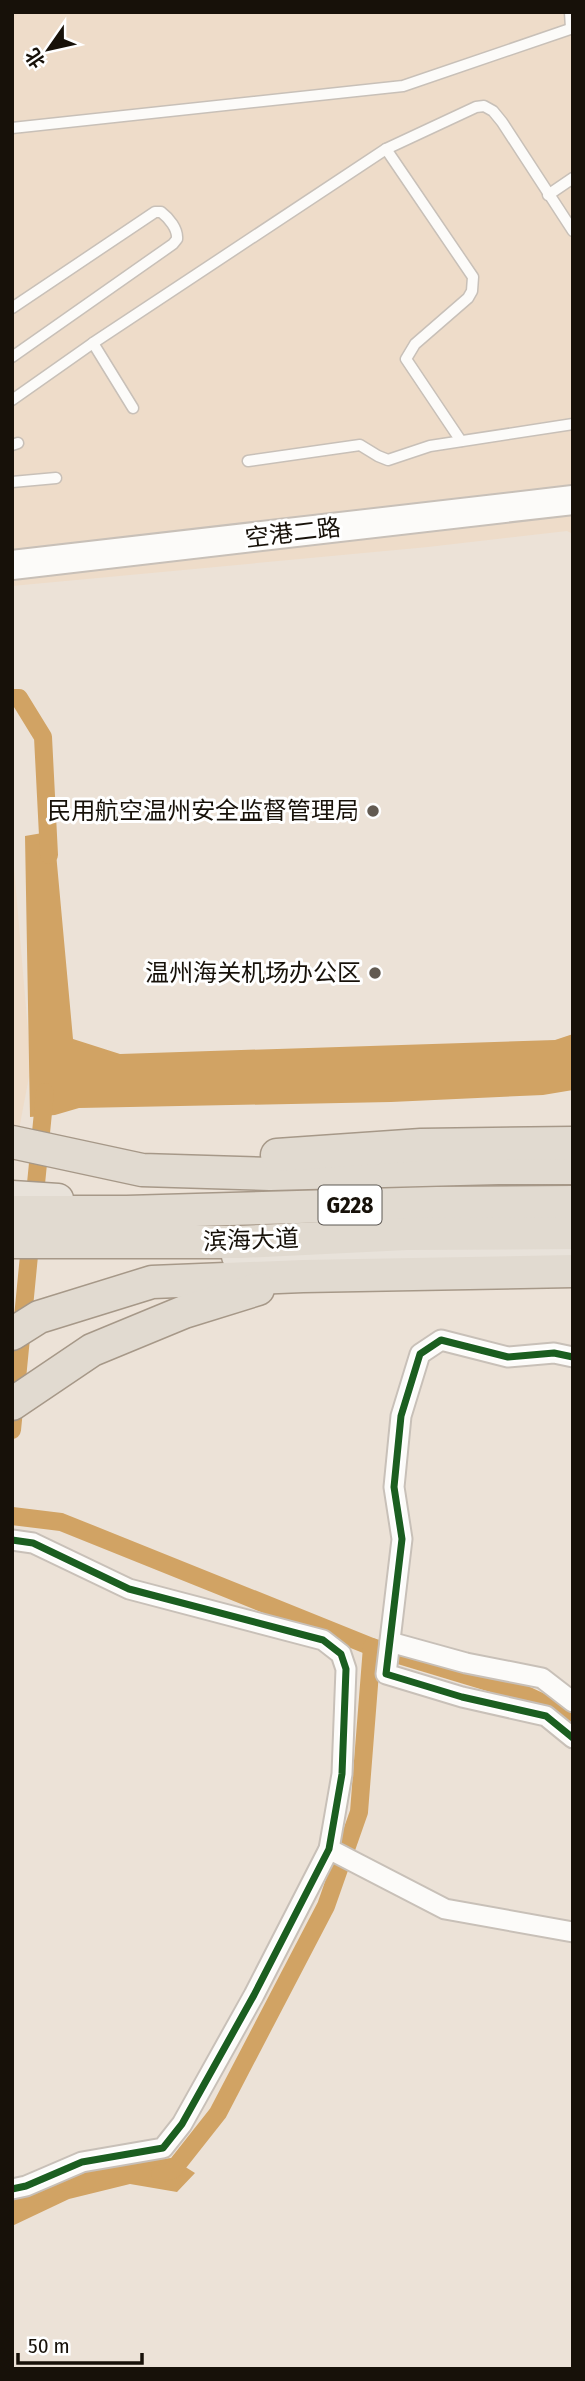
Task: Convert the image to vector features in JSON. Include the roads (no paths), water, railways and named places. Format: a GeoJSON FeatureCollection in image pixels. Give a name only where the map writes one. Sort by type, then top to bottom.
{"type":"FeatureCollection","features":[{"type":"Feature","properties":{"kind":"highway"},"geometry":{"type":"LineString","coordinates":[[12,1142],[142,1170],[270,1174],[573,1168]]}},
{"type":"Feature","properties":{"kind":"highway"},"geometry":{"type":"LineString","coordinates":[[142,1170],[336,1150],[421,1145],[573,1143]]}},
{"type":"Feature","properties":{"kind":"highway","name":"滨海大道"},"geometry":{"type":"LineString","coordinates":[[12,1212],[573,1202]]}},
{"type":"Feature","properties":{"kind":"highway","name":"滨海大道"},"geometry":{"type":"LineString","coordinates":[[12,1242],[241,1242],[407,1234],[573,1233]]}},
{"type":"Feature","properties":{"kind":"highway"},"geometry":{"type":"LineString","coordinates":[[12,1334],[39,1317],[152,1282],[573,1271]]}},
{"type":"Feature","properties":{"kind":"highway"},"geometry":{"type":"LineString","coordinates":[[12,1404],[92,1350],[184,1312],[303,1276]]}},
{"type":"Feature","properties":{"kind":"main road","name":"空港二路"},"geometry":{"type":"LineString","coordinates":[[12,565],[573,500]]}},
{"type":"Feature","properties":{"kind":"main road"},"geometry":{"type":"LineString","coordinates":[[12,1196],[56,1199],[573,1188]]}},
{"type":"Feature","properties":{"kind":"main road"},"geometry":{"type":"LineString","coordinates":[[12,1257],[573,1255]]}},
{"type":"Feature","properties":{"kind":"street"},"geometry":{"type":"LineString","coordinates":[[573,1357],[554,1353],[508,1357],[441,1340],[420,1354],[401,1416],[394,1487],[401,1539],[386,1674],[462,1698],[545,1716],[573,1738]]}},
{"type":"Feature","properties":{"kind":"street"},"geometry":{"type":"LineString","coordinates":[[12,1540],[33,1543],[129,1589],[323,1640],[341,1654],[346,1669],[342,1774],[329,1849],[254,1994],[182,2124],[163,2148],[82,2162],[26,2186],[12,2189]]}},
{"type":"Feature","properties":{"kind":"street"},"geometry":{"type":"LineString","coordinates":[[389,1648],[542,1678],[573,1702]]}},
{"type":"Feature","properties":{"kind":"street"},"geometry":{"type":"LineString","coordinates":[[329,1849],[445,1909],[573,1932]]}},
{"type":"Feature","properties":{"kind":"lane"},"geometry":{"type":"LineString","coordinates":[[12,128],[403,86],[572,28],[570,12]]}},
{"type":"Feature","properties":{"kind":"lane"},"geometry":{"type":"LineString","coordinates":[[12,400],[93,343],[386,149],[461,113],[484,106],[493,111],[502,122],[573,231]]}},
{"type":"Feature","properties":{"kind":"lane"},"geometry":{"type":"LineString","coordinates":[[386,149],[473,277],[472,291],[468,298],[415,344],[406,359],[461,441]]}},
{"type":"Feature","properties":{"kind":"lane"},"geometry":{"type":"LineString","coordinates":[[548,195],[573,178]]}},
{"type":"Feature","properties":{"kind":"lane"},"geometry":{"type":"LineString","coordinates":[[12,308],[155,212],[165,215],[176,230],[177,239],[173,244],[12,357]]}},
{"type":"Feature","properties":{"kind":"lane"},"geometry":{"type":"LineString","coordinates":[[93,343],[133,408]]}},
{"type":"Feature","properties":{"kind":"lane"},"geometry":{"type":"LineString","coordinates":[[248,461],[360,445],[388,460],[430,446],[573,424]]}},
{"type":"Feature","properties":{"kind":"lane"},"geometry":{"type":"LineString","coordinates":[[12,482],[56,478]]}},
{"type":"Feature","properties":{"kind":"waterway"},"geometry":{"type":"LineString","coordinates":[[12,698],[19,698],[43,737],[49,855]]}},
{"type":"Feature","properties":{"kind":"waterway"},"geometry":{"type":"LineString","coordinates":[[34,1204],[45,1092]]}},
{"type":"Feature","properties":{"kind":"waterway"},"geometry":{"type":"LineString","coordinates":[[12,1430],[31,1235]]}},
{"type":"Feature","properties":{"kind":"waterway"},"geometry":{"type":"LineString","coordinates":[[12,1516],[61,1522],[372,1647],[515,1690],[573,1717]]}},
{"type":"Feature","properties":{"kind":"waterway"},"geometry":{"type":"LineString","coordinates":[[160,2174],[173,2170],[218,2113],[326,1906],[359,1812],[372,1647]]}},
{"type":"Feature","properties":{"kind":"place","name":"民用航空温州安全监督管理局"},"geometry":{"type":"Point","coordinates":[373,811]}},
{"type":"Feature","properties":{"kind":"place","name":"温州海关机场办公区"},"geometry":{"type":"Point","coordinates":[375,973]}}]}
